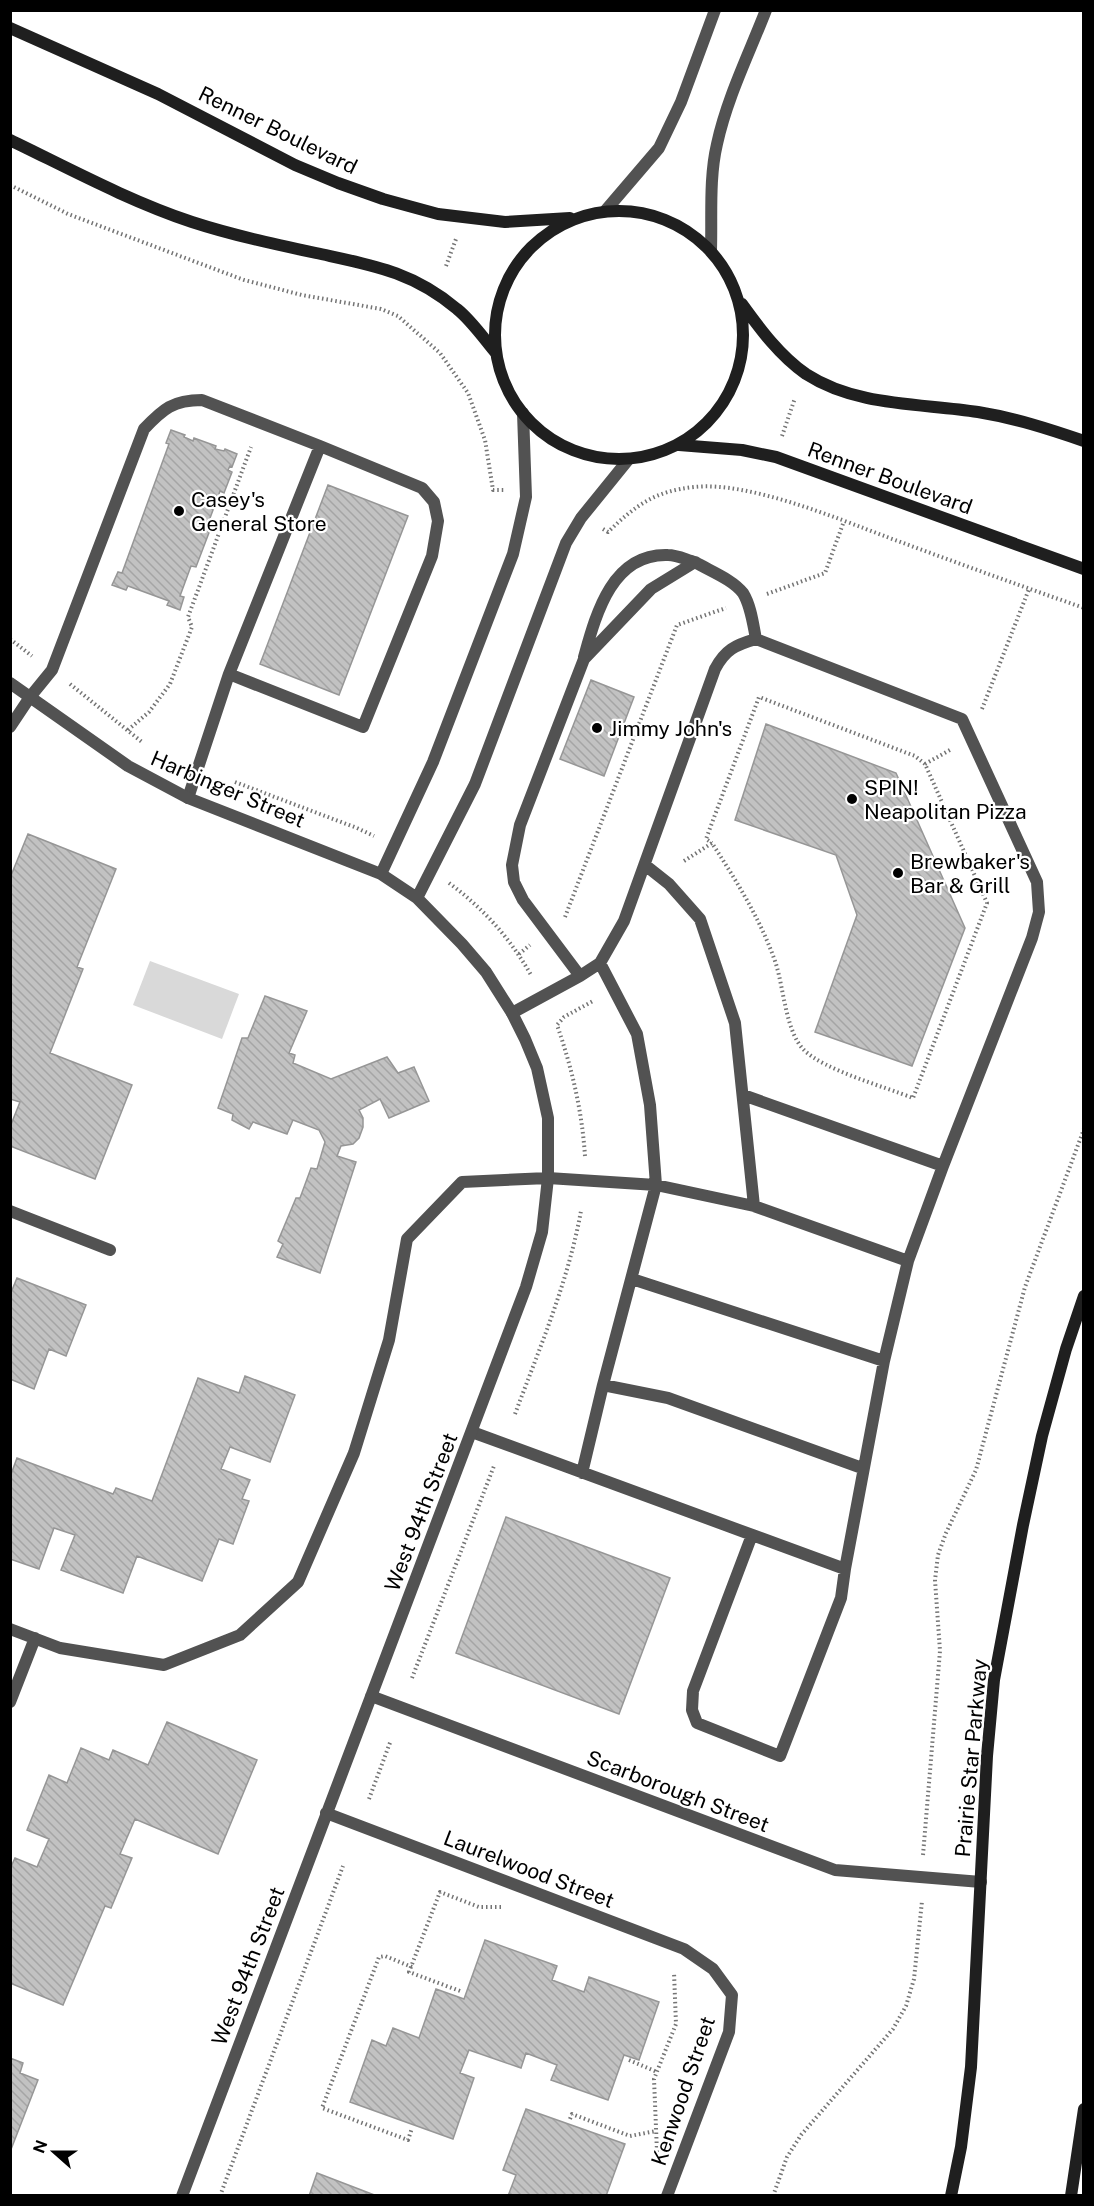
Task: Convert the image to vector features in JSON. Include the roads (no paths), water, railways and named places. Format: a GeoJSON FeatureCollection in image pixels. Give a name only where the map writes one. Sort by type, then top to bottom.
{"type":"FeatureCollection","features":[{"type":"Feature","properties":{"kind":"main road","name":"Renner Boulevard"},"geometry":{"type":"LineString","coordinates":[[10,28],[158,93],[295,165],[383,199],[438,214],[505,222],[577,217]]}},
{"type":"Feature","properties":{"kind":"main road"},"geometry":{"type":"LineString","coordinates":[[10,140],[117,192],[177,217],[270,243],[374,265],[407,276],[459,310],[496,353]]}},
{"type":"Feature","properties":{"kind":"main road"},"geometry":{"type":"LineString","coordinates":[[740,300],[744,330],[742,359],[733,387],[719,410],[701,429],[679,444],[654,455],[628,460],[602,459],[576,452],[552,440],[531,423],[514,403],[502,379],[496,353],[495,327],[500,300],[511,273],[528,249],[551,230],[577,217],[606,210],[634,210],[663,217],[689,231],[711,250],[728,273],[740,300],[766,337],[799,368],[825,384],[879,400],[1004,417],[1083,441]]}},
{"type":"Feature","properties":{"kind":"main road","name":"Renner Boulevard"},"geometry":{"type":"LineString","coordinates":[[679,444],[733,449],[776,457],[1083,568]]}},
{"type":"Feature","properties":{"kind":"main road","name":"Prairie Star Parkway"},"geometry":{"type":"LineString","coordinates":[[951,2196],[961,2147],[971,2067],[987,1756],[994,1680],[1042,1436],[1083,1296]]}},
{"type":"Feature","properties":{"kind":"main road"},"geometry":{"type":"LineString","coordinates":[[1071,2196],[1083,2109]]}},
{"type":"Feature","properties":{"kind":"street"},"geometry":{"type":"LineString","coordinates":[[606,210],[659,148],[681,102],[715,10]]}},
{"type":"Feature","properties":{"kind":"street"},"geometry":{"type":"LineString","coordinates":[[711,250],[716,146],[724,119],[766,10]]}},
{"type":"Feature","properties":{"kind":"street"},"geometry":{"type":"LineString","coordinates":[[10,727],[52,670],[144,429],[158,414],[175,403],[202,400],[422,488],[434,502],[438,521],[432,556],[363,727],[229,674]]}},
{"type":"Feature","properties":{"kind":"street"},"geometry":{"type":"LineString","coordinates":[[381,874],[433,762],[513,554],[526,497],[523,413]]}},
{"type":"Feature","properties":{"kind":"street"},"geometry":{"type":"LineString","coordinates":[[188,798],[229,674],[320,446]]}},
{"type":"Feature","properties":{"kind":"street"},"geometry":{"type":"LineString","coordinates":[[417,898],[475,784],[566,543],[581,518],[628,460]]}},
{"type":"Feature","properties":{"kind":"street"},"geometry":{"type":"LineString","coordinates":[[580,976],[523,900],[514,882],[512,865],[520,825],[584,659],[595,615],[609,588],[629,567],[648,557],[670,555],[695,562],[723,577],[742,592],[750,610],[756,639]]}},
{"type":"Feature","properties":{"kind":"street"},"geometry":{"type":"LineString","coordinates":[[584,659],[651,589],[695,562]]}},
{"type":"Feature","properties":{"kind":"street"},"geometry":{"type":"LineString","coordinates":[[512,1013],[600,963],[624,921],[722,655],[739,644],[756,639],[962,719],[1037,882],[1039,912],[1032,938],[908,1261],[862,1468],[841,1598],[780,1756],[697,1723],[692,1710],[693,1691],[752,1535]]}},
{"type":"Feature","properties":{"kind":"street","name":"Harbinger Street"},"geometry":{"type":"LineString","coordinates":[[10,682],[128,766],[188,798],[381,874]]}},
{"type":"Feature","properties":{"kind":"street"},"geometry":{"type":"LineString","coordinates":[[645,865],[669,884],[700,919],[735,1023],[754,1206]]}},
{"type":"Feature","properties":{"kind":"street","name":"West 94th Street"},"geometry":{"type":"LineString","coordinates":[[182,2196],[472,1432],[526,1287],[542,1232],[548,1178],[548,1118],[537,1068],[512,1013],[486,972],[417,898],[381,874]]}},
{"type":"Feature","properties":{"kind":"street"},"geometry":{"type":"LineString","coordinates":[[582,1473],[656,1185],[650,1105],[637,1035],[600,963]]}},
{"type":"Feature","properties":{"kind":"street"},"geometry":{"type":"LineString","coordinates":[[742,1095],[943,1166]]}},
{"type":"Feature","properties":{"kind":"street"},"geometry":{"type":"LineString","coordinates":[[10,1629],[60,1648],[165,1665],[240,1635],[298,1581],[354,1453],[389,1340],[407,1239],[462,1182],[548,1178],[656,1185],[754,1206],[908,1261]]}},
{"type":"Feature","properties":{"kind":"street"},"geometry":{"type":"LineString","coordinates":[[10,1211],[110,1250]]}},
{"type":"Feature","properties":{"kind":"street"},"geometry":{"type":"LineString","coordinates":[[632,1279],[884,1361]]}},
{"type":"Feature","properties":{"kind":"street"},"geometry":{"type":"LineString","coordinates":[[603,1385],[668,1398],[862,1468]]}},
{"type":"Feature","properties":{"kind":"street"},"geometry":{"type":"LineString","coordinates":[[472,1432],[844,1569]]}},
{"type":"Feature","properties":{"kind":"street"},"geometry":{"type":"LineString","coordinates":[[10,1702],[35,1638]]}},
{"type":"Feature","properties":{"kind":"street","name":"Scarborough Street"},"geometry":{"type":"LineString","coordinates":[[370,1696],[834,1870],[981,1882]]}},
{"type":"Feature","properties":{"kind":"street","name":"Laurelwood Street"},"geometry":{"type":"LineString","coordinates":[[326,1813],[684,1949],[713,1969]]}},
{"type":"Feature","properties":{"kind":"street","name":"Kenwood Street"},"geometry":{"type":"LineString","coordinates":[[667,2196],[729,2032],[732,1995],[713,1969]]}},
{"type":"Feature","properties":{"kind":"place","name":"Casey's General Store"},"geometry":{"type":"Point","coordinates":[179,511]}},
{"type":"Feature","properties":{"kind":"place","name":"Jimmy John's"},"geometry":{"type":"Point","coordinates":[597,728]}},
{"type":"Feature","properties":{"kind":"place","name":"SPIN! Neapolitan Pizza"},"geometry":{"type":"Point","coordinates":[852,799]}},
{"type":"Feature","properties":{"kind":"place","name":"Brewbaker's Bar & Grill"},"geometry":{"type":"Point","coordinates":[898,873]}}]}
